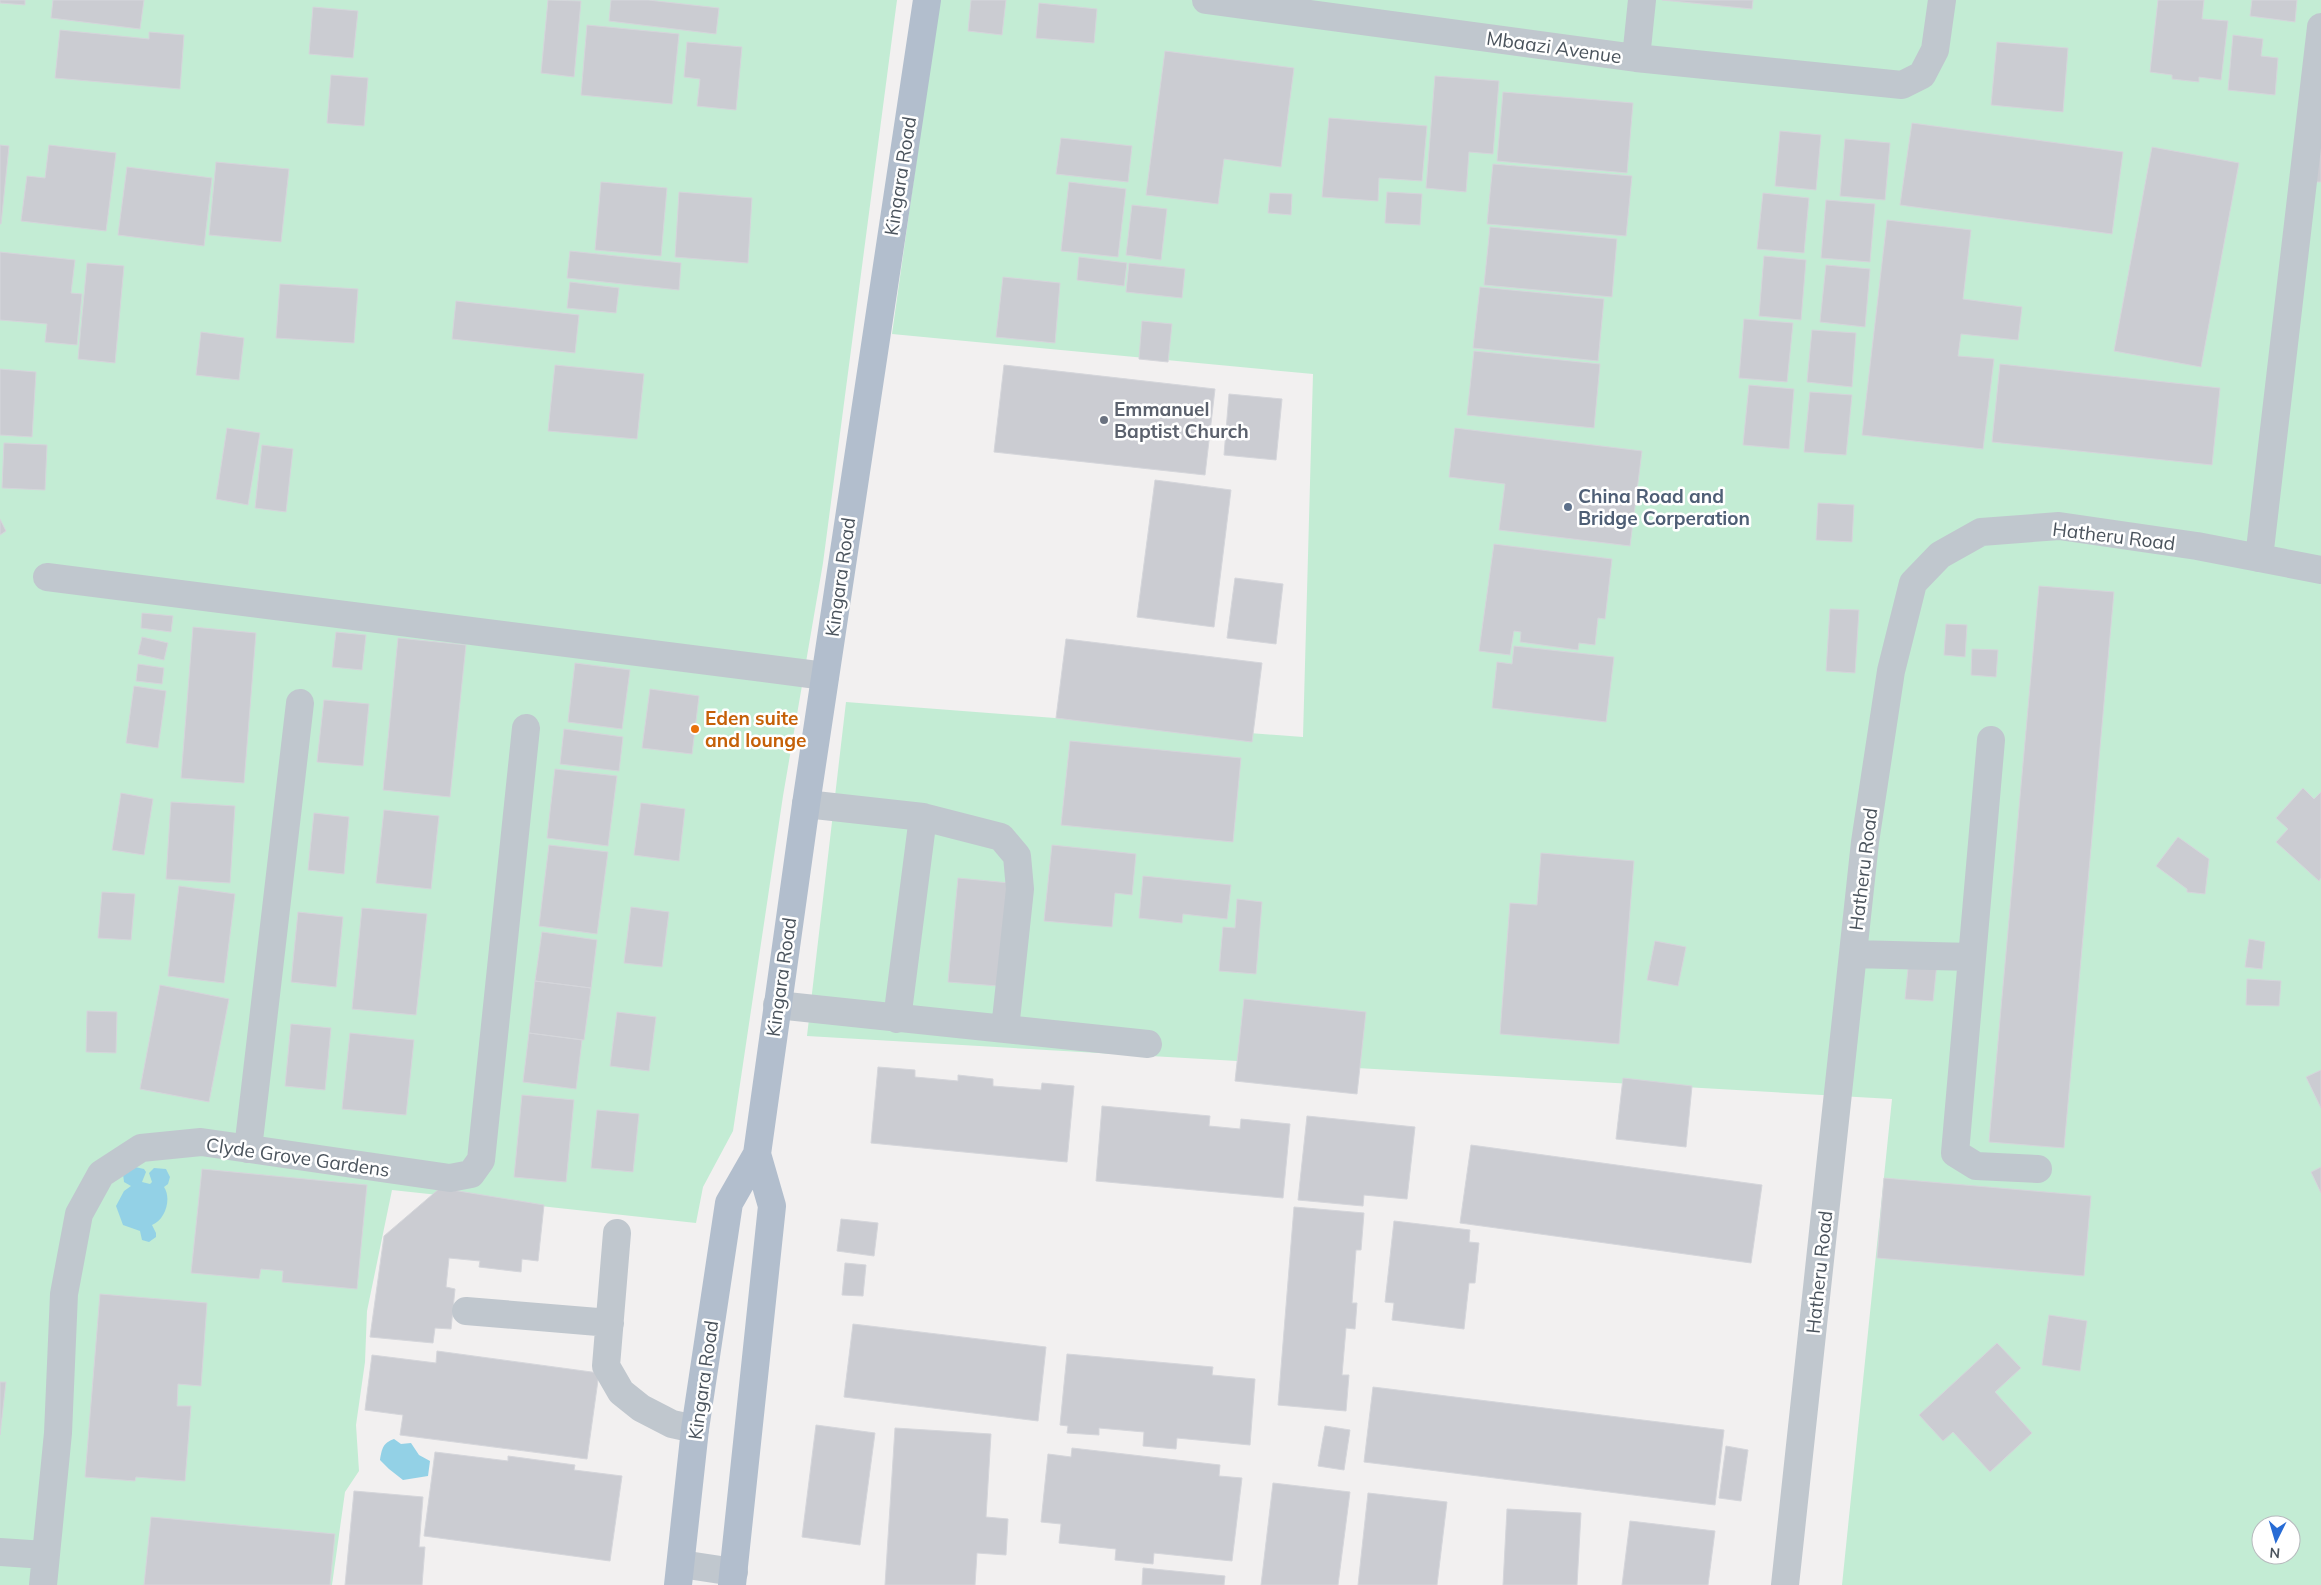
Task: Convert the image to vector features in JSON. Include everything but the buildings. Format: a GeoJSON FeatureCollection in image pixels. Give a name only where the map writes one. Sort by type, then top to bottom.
{"type":"FeatureCollection","features":[{"type":"Feature","properties":{"kind":"main road","name":"Kingara Road"},"geometry":{"type":"LineString","coordinates":[[679,1574],[696,1429],[729,1202],[757,1154],[806,804],[927,0]]}},
{"type":"Feature","properties":{"kind":"main road","name":"Kingara Road"},"geometry":{"type":"LineString","coordinates":[[733,1579],[772,1206],[757,1154]]}},
{"type":"Feature","properties":{"kind":"street","name":"Mbaazi Avenue"},"geometry":{"type":"LineString","coordinates":[[1206,0],[1636,58],[1902,85],[1922,75],[1935,50],[1942,0]]}},
{"type":"Feature","properties":{"kind":"street"},"geometry":{"type":"LineString","coordinates":[[1636,58],[1642,0]]}},
{"type":"Feature","properties":{"kind":"street"},"geometry":{"type":"LineString","coordinates":[[2259,558],[2321,27]]}},
{"type":"Feature","properties":{"kind":"street","name":"Hatheru Road"},"geometry":{"type":"LineString","coordinates":[[1785,1585],[1865,842],[1891,671],[1913,583],[1940,555],[1981,532],[2059,526],[2197,546],[2321,570]]}},
{"type":"Feature","properties":{"kind":"street"},"geometry":{"type":"LineString","coordinates":[[47,577],[826,676]]}},
{"type":"Feature","properties":{"kind":"street"},"geometry":{"type":"LineString","coordinates":[[248,1149],[300,703]]}},
{"type":"Feature","properties":{"kind":"street","name":"Clyde Grove Gardens"},"geometry":{"type":"LineString","coordinates":[[43,1585],[58,1434],[64,1294],[79,1214],[101,1174],[141,1148],[201,1142],[450,1178],[470,1174],[481,1160],[526,728]]}},
{"type":"Feature","properties":{"kind":"street"},"geometry":{"type":"LineString","coordinates":[[1991,740],[1955,1153],[1976,1166],[2038,1169]]}},
{"type":"Feature","properties":{"kind":"street"},"geometry":{"type":"LineString","coordinates":[[806,804],[923,816],[1001,837],[1017,856],[1020,889],[1005,1029]]}},
{"type":"Feature","properties":{"kind":"street"},"geometry":{"type":"LineString","coordinates":[[897,1019],[923,816]]}},
{"type":"Feature","properties":{"kind":"street"},"geometry":{"type":"LineString","coordinates":[[1853,954],[1972,957]]}},
{"type":"Feature","properties":{"kind":"street"},"geometry":{"type":"LineString","coordinates":[[777,1005],[1148,1044]]}},
{"type":"Feature","properties":{"kind":"street"},"geometry":{"type":"LineString","coordinates":[[617,1233],[606,1366],[621,1392],[641,1408],[672,1424],[696,1429]]}},
{"type":"Feature","properties":{"kind":"street"},"geometry":{"type":"LineString","coordinates":[[466,1311],[610,1323]]}},
{"type":"Feature","properties":{"kind":"street"},"geometry":{"type":"LineString","coordinates":[[0,1552],[45,1555]]}},
{"type":"Feature","properties":{"kind":"street"},"geometry":{"type":"LineString","coordinates":[[679,1574],[733,1579]]}},
{"type":"Feature","properties":{"kind":"green space"},"geometry":{"type":"Polygon","coordinates":[[[0,0],[897,0],[823,563],[783,796],[733,1131],[703,1187],[696,1223],[392,1190],[367,1311],[365,1362],[356,1425],[359,1471],[345,1492],[332,1585],[0,1585],[0,0]]]}},
{"type":"Feature","properties":{"kind":"green space"},"geometry":{"type":"Polygon","coordinates":[[[939,0],[2321,0],[2321,1585],[1842,1585],[1892,1099],[807,1036],[846,702],[1303,737],[1313,374],[892,334],[939,0]]]}},
{"type":"Feature","properties":{"kind":"water"},"geometry":{"type":"Polygon","coordinates":[[[135,1167],[144,1169],[146,1172],[142,1182],[150,1184],[152,1182],[149,1173],[154,1168],[166,1169],[170,1177],[168,1184],[164,1187],[167,1197],[166,1209],[160,1219],[152,1225],[156,1237],[149,1242],[142,1240],[140,1231],[123,1225],[116,1206],[124,1191],[131,1186],[124,1182],[123,1174],[135,1167]]]}},
{"type":"Feature","properties":{"kind":"water"},"geometry":{"type":"Polygon","coordinates":[[[394,1439],[401,1444],[411,1443],[419,1455],[430,1461],[428,1476],[403,1480],[380,1460],[381,1452],[387,1442],[394,1439]]]}},
{"type":"Feature","properties":{"kind":"place","name":"Emmanuel Baptist Church"},"geometry":{"type":"Point","coordinates":[1104,420]}},
{"type":"Feature","properties":{"kind":"place","name":"China Road and Bridge Corperation"},"geometry":{"type":"Point","coordinates":[1568,507]}},
{"type":"Feature","properties":{"kind":"place","name":"Eden suite and lounge"},"geometry":{"type":"Point","coordinates":[695,729]}}]}
